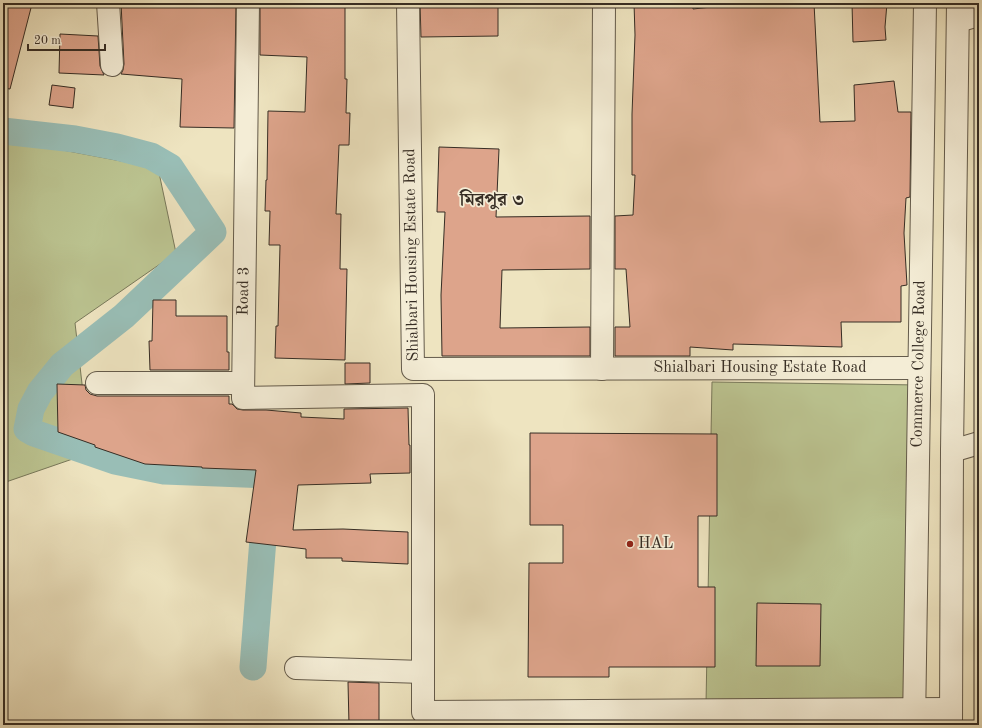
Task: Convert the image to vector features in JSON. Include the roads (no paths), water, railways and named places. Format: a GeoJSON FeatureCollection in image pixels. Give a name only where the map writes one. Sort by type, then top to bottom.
{"type":"FeatureCollection","features":[{"type":"Feature","properties":{"kind":"street"},"geometry":{"type":"LineString","coordinates":[[108,3],[112,65]]}},
{"type":"Feature","properties":{"kind":"street","name":"Road 3"},"geometry":{"type":"LineString","coordinates":[[248,3],[243,398],[423,395],[423,672]]}},
{"type":"Feature","properties":{"kind":"street","name":"Shialbari Housing Estate Road"},"geometry":{"type":"LineString","coordinates":[[408,3],[413,369],[919,368]]}},
{"type":"Feature","properties":{"kind":"street"},"geometry":{"type":"LineString","coordinates":[[602,368],[604,3]]}},
{"type":"Feature","properties":{"kind":"street","name":"Commerce College Road"},"geometry":{"type":"LineString","coordinates":[[914,717],[925,3]]}},
{"type":"Feature","properties":{"kind":"street"},"geometry":{"type":"LineString","coordinates":[[296,668],[423,672],[423,712],[951,717],[952,451],[958,12],[979,15]]}},
{"type":"Feature","properties":{"kind":"street"},"geometry":{"type":"LineString","coordinates":[[97,383],[243,383]]}},
{"type":"Feature","properties":{"kind":"street"},"geometry":{"type":"LineString","coordinates":[[952,451],[979,443]]}},
{"type":"Feature","properties":{"kind":"waterway"},"geometry":{"type":"LineString","coordinates":[[3,131],[75,139],[117,147],[151,156],[170,167],[213,232],[124,316],[62,365],[40,392],[31,409],[27,429],[34,433],[115,461],[164,471],[268,475],[253,667]]}},
{"type":"Feature","properties":{"kind":"place","name":"HAL"},"geometry":{"type":"Point","coordinates":[630,544]}},
{"type":"Feature","properties":{"kind":"district","name":"মিরপুর ৩"},"geometry":{"type":"Point","coordinates":[492,200]}}]}
